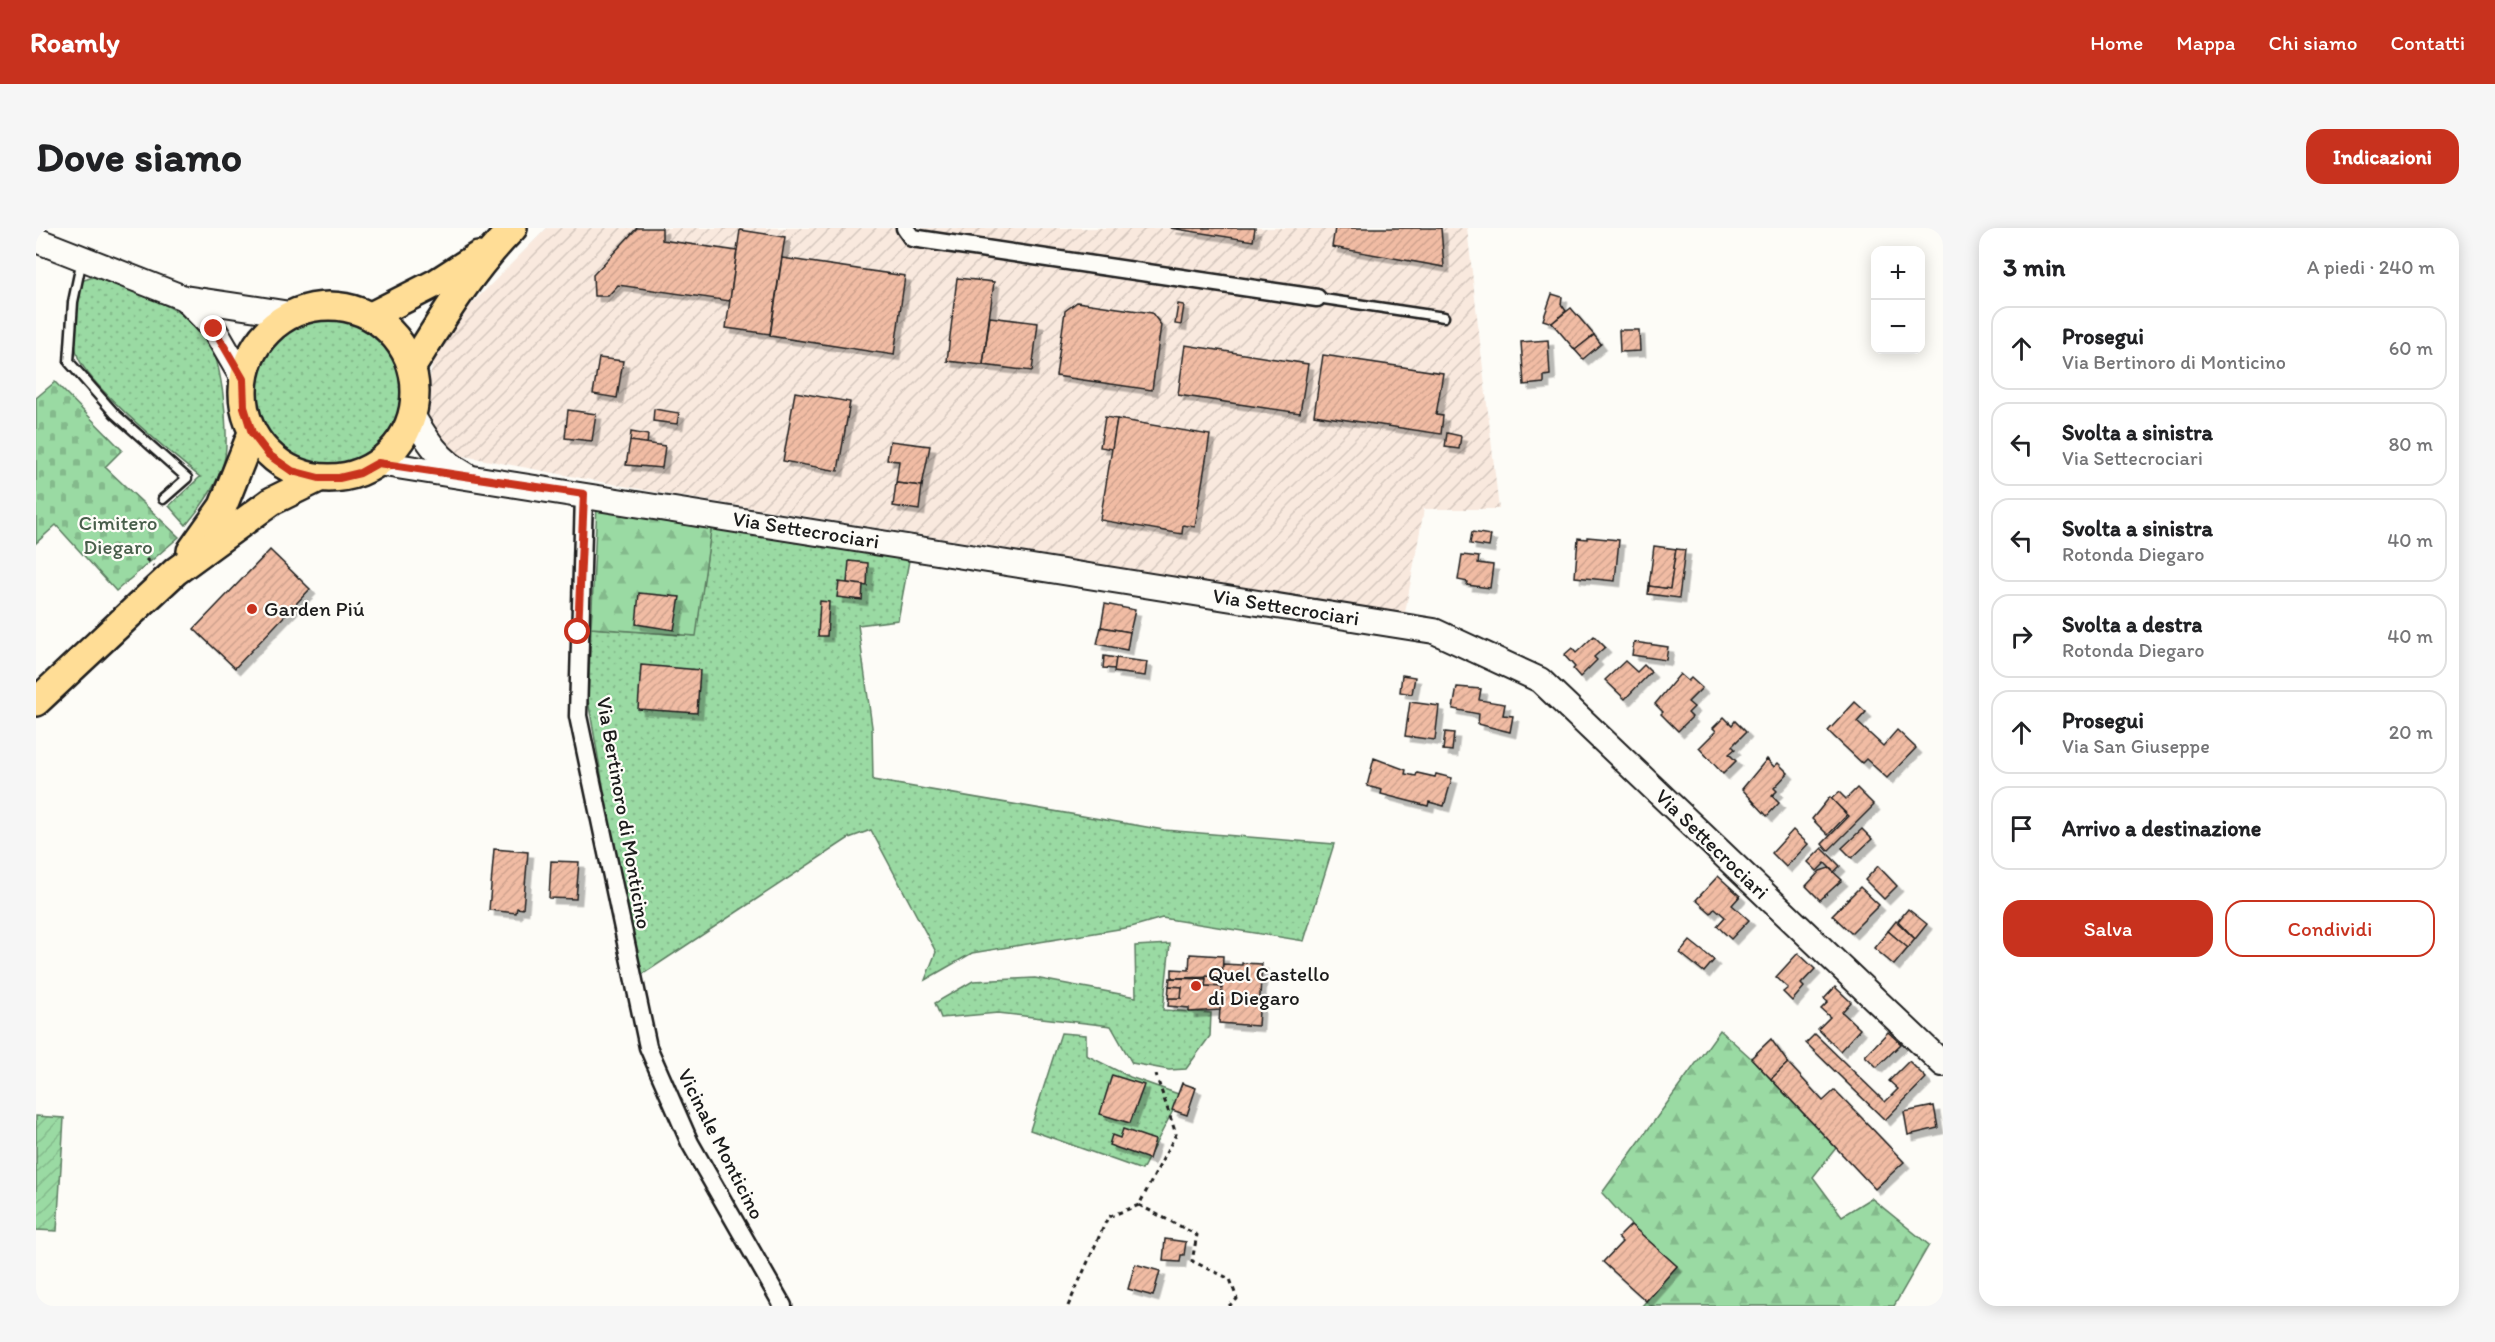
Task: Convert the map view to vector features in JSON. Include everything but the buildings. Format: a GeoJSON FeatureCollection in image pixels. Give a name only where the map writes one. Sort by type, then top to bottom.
{"type":"FeatureCollection","features":[{"type":"Feature","properties":{"kind":"main road"},"geometry":{"type":"LineString","coordinates":[[371,316],[435,283],[505,236]]}},
{"type":"Feature","properties":{"kind":"main road"},"geometry":{"type":"LineString","coordinates":[[412,368],[452,301],[505,236]]}},
{"type":"Feature","properties":{"kind":"main road"},"geometry":{"type":"LineString","coordinates":[[36,240],[184,298],[290,314]]}},
{"type":"Feature","properties":{"kind":"main road"},"geometry":{"type":"LineString","coordinates":[[184,298],[214,329],[243,379]]}},
{"type":"Feature","properties":{"kind":"main road"},"geometry":{"type":"LineString","coordinates":[[316,306],[344,306],[371,316],[396,338],[412,368],[415,391],[412,415],[399,442],[378,463],[360,473],[339,478],[319,478],[292,471],[269,455],[252,433],[244,407],[243,379],[251,353],[267,330],[290,314],[316,306]]}},
{"type":"Feature","properties":{"kind":"main road","name":"Via Settecrociari"},"geometry":{"type":"LineString","coordinates":[[412,415],[435,452],[450,466],[473,477]]}},
{"type":"Feature","properties":{"kind":"main road"},"geometry":{"type":"LineString","coordinates":[[176,572],[223,506],[252,433]]}},
{"type":"Feature","properties":{"kind":"main road","name":"Via Settecrociari"},"geometry":{"type":"LineString","coordinates":[[378,463],[1434,631],[1540,680],[1943,1064]]}},
{"type":"Feature","properties":{"kind":"main road"},"geometry":{"type":"LineString","coordinates":[[36,702],[176,572],[272,501],[319,478]]}},
{"type":"Feature","properties":{"kind":"street"},"geometry":{"type":"LineString","coordinates":[[905,228],[912,238],[1317,298]]}},
{"type":"Feature","properties":{"kind":"street","name":"Via Bertinoro di Monticino"},"geometry":{"type":"LineString","coordinates":[[584,494],[578,716],[636,996]]}},
{"type":"Feature","properties":{"kind":"street","name":"Vicinale Monticino"},"geometry":{"type":"LineString","coordinates":[[636,996],[648,1047],[690,1143],[783,1306]]}},
{"type":"Feature","properties":{"kind":"lane"},"geometry":{"type":"LineString","coordinates":[[82,258],[73,302],[69,362],[115,414],[187,478],[163,499]]}},
{"type":"Feature","properties":{"kind":"lane"},"geometry":{"type":"LineString","coordinates":[[1317,298],[1444,317]]}},
{"type":"Feature","properties":{"kind":"path"},"geometry":{"type":"LineString","coordinates":[[1068,1306],[1108,1217],[1139,1205],[1176,1134],[1156,1075]]}},
{"type":"Feature","properties":{"kind":"path"},"geometry":{"type":"LineString","coordinates":[[1139,1205],[1197,1235],[1192,1262],[1230,1279],[1237,1299],[1229,1306]]}},
{"type":"Feature","properties":{"kind":"shaded area"},"geometry":{"type":"Polygon","coordinates":[[[547,228],[1467,228],[1499,509],[1424,509],[1405,613],[666,494],[458,455],[431,428],[425,403],[432,367],[444,332],[547,228]]]}},
{"type":"Feature","properties":{"kind":"green space"},"geometry":{"type":"Polygon","coordinates":[[[93,277],[166,305],[192,322],[210,342],[223,392],[226,429],[225,457],[210,493],[186,525],[169,506],[200,477],[112,400],[83,367],[77,354],[74,326],[79,290],[81,281],[93,277]]]}},
{"type":"Feature","properties":{"kind":"green space"},"geometry":{"type":"Polygon","coordinates":[[[329,319],[357,324],[381,340],[397,364],[402,392],[397,420],[381,444],[357,460],[329,465],[301,460],[277,444],[261,420],[256,392],[261,364],[277,340],[301,324],[329,319]]]}},
{"type":"Feature","properties":{"kind":"green space","name":"Cimitero Diegaro"},"geometry":{"type":"Polygon","coordinates":[[[55,382],[122,450],[105,467],[179,537],[116,591],[56,525],[36,543],[36,398],[55,382]]]}},
{"type":"Feature","properties":{"kind":"green space"},"geometry":{"type":"Polygon","coordinates":[[[597,505],[712,523],[696,636],[591,628],[597,505]]]}},
{"type":"Feature","properties":{"kind":"green space"},"geometry":{"type":"Polygon","coordinates":[[[712,523],[910,555],[898,620],[858,625],[872,727],[873,780],[1164,830],[1334,844],[1304,941],[1162,918],[1131,927],[972,953],[925,980],[936,952],[871,830],[849,838],[637,978],[588,700],[591,628],[695,636],[712,523]]]}},
{"type":"Feature","properties":{"kind":"green space"},"geometry":{"type":"Polygon","coordinates":[[[1170,944],[1163,1010],[1211,1013],[1210,1036],[1186,1069],[1169,1070],[1132,1063],[1111,1026],[998,1013],[941,1018],[935,1003],[973,981],[1035,978],[1136,997],[1135,946],[1170,944]]]}},
{"type":"Feature","properties":{"kind":"green space"},"geometry":{"type":"Polygon","coordinates":[[[1720,1030],[1751,1058],[1836,1148],[1813,1177],[1842,1216],[1871,1198],[1929,1245],[1894,1306],[1642,1306],[1677,1266],[1631,1225],[1602,1193],[1720,1030]]]}},
{"type":"Feature","properties":{"kind":"green space"},"geometry":{"type":"Polygon","coordinates":[[[1061,1033],[1086,1035],[1086,1055],[1130,1077],[1181,1095],[1142,1170],[1030,1130],[1061,1033]]]}},
{"type":"Feature","properties":{"kind":"green space"},"geometry":{"type":"Polygon","coordinates":[[[36,1116],[64,1118],[57,1231],[36,1230],[36,1116]]]}},
{"type":"Feature","properties":{"kind":"place","name":"Garden Piú"},"geometry":{"type":"Point","coordinates":[252,609]}},
{"type":"Feature","properties":{"kind":"place","name":"Quel Castello di Diegaro"},"geometry":{"type":"Point","coordinates":[1196,986]}},
{"type":"Feature","properties":{"kind":"route"},"geometry":{"type":"LineString","coordinates":[[214,329],[243,379],[244,407],[252,433],[269,455],[292,471],[319,478],[339,478],[360,473],[378,463],[584,494],[578,632]]}}]}
